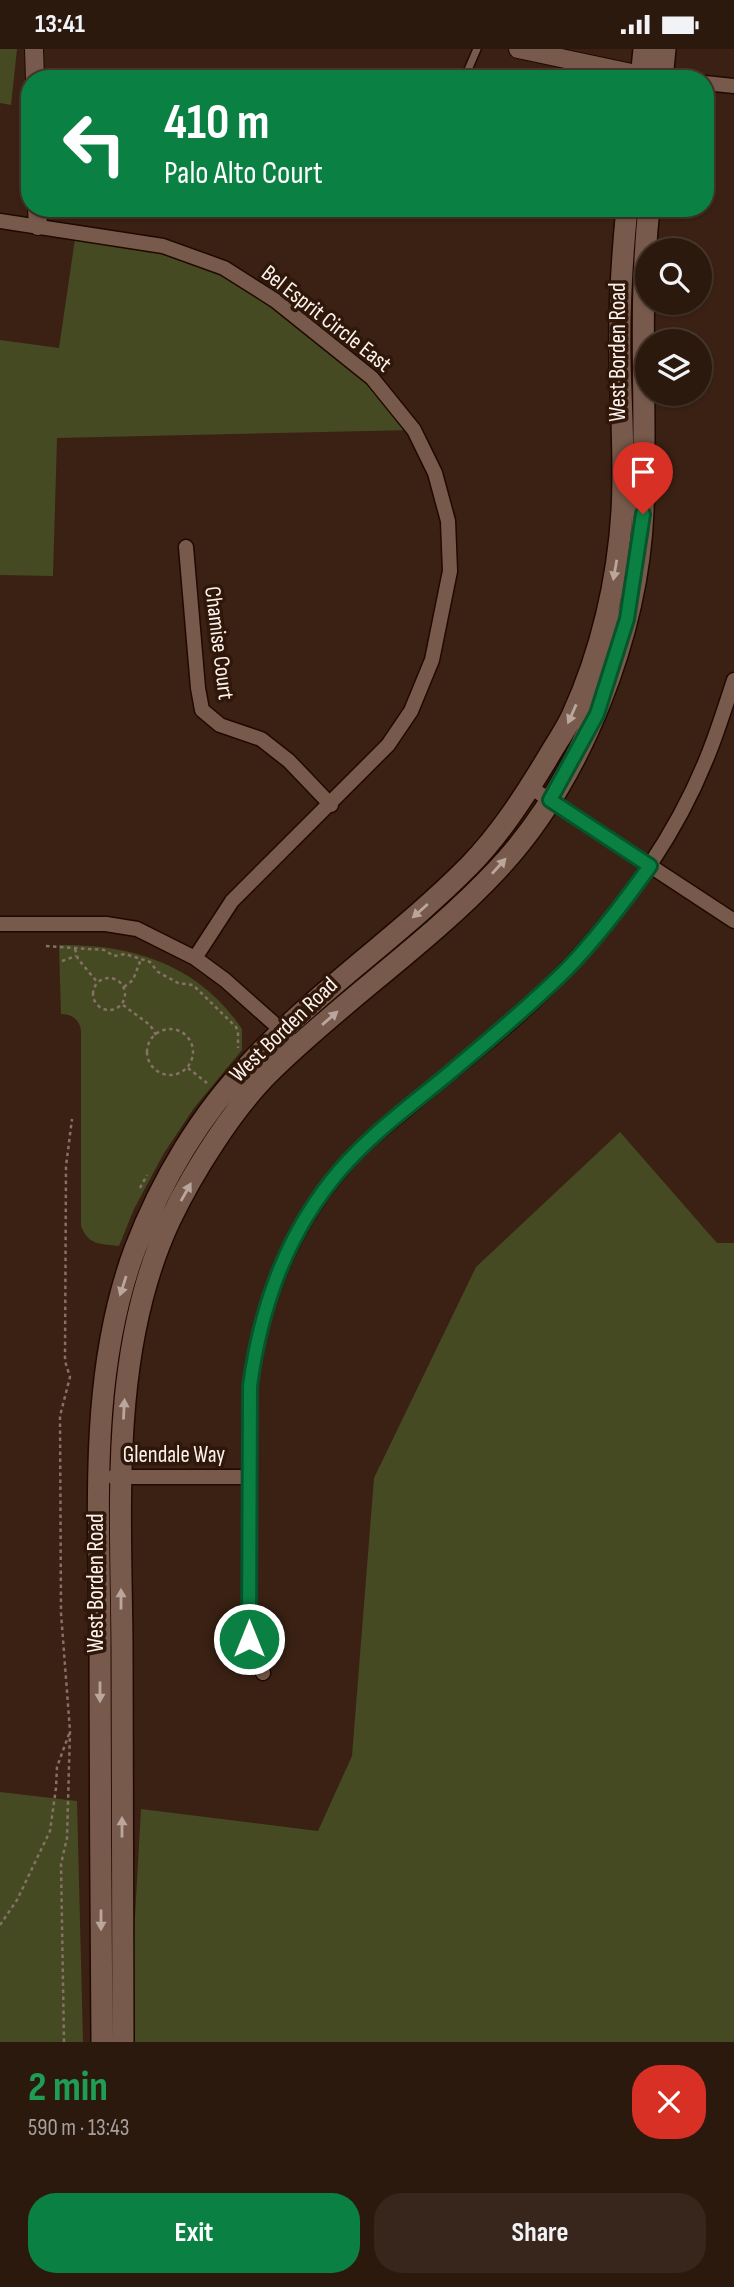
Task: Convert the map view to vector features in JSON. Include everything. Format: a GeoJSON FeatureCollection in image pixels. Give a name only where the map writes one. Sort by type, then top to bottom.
{"type":"FeatureCollection","features":[{"type":"Feature","properties":{"kind":"main road"},"geometry":{"type":"LineString","coordinates":[[643,49],[652,70]]}},
{"type":"Feature","properties":{"kind":"main road"},"geometry":{"type":"LineString","coordinates":[[659,70],[666,49]]}},
{"type":"Feature","properties":{"kind":"main road","name":"West Borden Road"},"geometry":{"type":"LineString","coordinates":[[102,2042],[99,1477],[101,1412],[108,1346],[135,1249],[154,1205],[205,1118],[241,1072],[282,1030],[469,866],[492,841],[530,787],[572,717],[607,614],[617,557],[622,510],[621,296],[626,217]]}},
{"type":"Feature","properties":{"kind":"main road","name":"West Borden Road"},"geometry":{"type":"LineString","coordinates":[[124,2042],[121,1477],[126,1380],[148,1276],[170,1220],[200,1167],[242,1104],[268,1074],[298,1046],[442,922],[498,869],[539,818],[597,714],[627,619],[643,514],[643,263],[648,217]]}},
{"type":"Feature","properties":{"kind":"street"},"geometry":{"type":"LineString","coordinates":[[34,49],[35,70]]}},
{"type":"Feature","properties":{"kind":"street"},"geometry":{"type":"LineString","coordinates":[[518,49],[618,70]]}},
{"type":"Feature","properties":{"kind":"street"},"geometry":{"type":"LineString","coordinates":[[714,84],[734,86]]}},
{"type":"Feature","properties":{"kind":"street","name":"Bel Esprit Circle East"},"geometry":{"type":"LineString","coordinates":[[0,221],[38,217],[163,246],[224,268],[276,301],[372,378],[414,429],[435,473],[448,521],[450,571],[432,660],[411,711],[388,745],[331,805],[232,901],[195,958]]}},
{"type":"Feature","properties":{"kind":"street","name":"Chamise Court"},"geometry":{"type":"LineString","coordinates":[[186,547],[202,710],[220,725],[261,739],[289,761],[331,805]]}},
{"type":"Feature","properties":{"kind":"street"},"geometry":{"type":"LineString","coordinates":[[263,1673],[249,1639],[250,1386],[271,1288],[291,1244],[341,1169],[372,1138],[525,1008],[569,967],[635,886],[671,831],[706,761],[734,680]]}},
{"type":"Feature","properties":{"kind":"street"},"geometry":{"type":"LineString","coordinates":[[530,787],[734,921]]}},
{"type":"Feature","properties":{"kind":"street"},"geometry":{"type":"LineString","coordinates":[[0,924],[106,924],[137,929],[195,958],[298,1046]]}},
{"type":"Feature","properties":{"kind":"street","name":"Glendale Way"},"geometry":{"type":"LineString","coordinates":[[99,1477],[248,1477]]}},
{"type":"Feature","properties":{"kind":"lane"},"geometry":{"type":"LineString","coordinates":[[468,70],[477,49]]}},
{"type":"Feature","properties":{"kind":"path"},"geometry":{"type":"LineString","coordinates":[[46,946],[104,950],[114,956],[125,954],[150,962],[158,972],[178,983],[193,985],[238,1029],[239,1046],[236,1051]]}},
{"type":"Feature","properties":{"kind":"path"},"geometry":{"type":"LineString","coordinates":[[75,948],[76,956],[98,983]]}},
{"type":"Feature","properties":{"kind":"path"},"geometry":{"type":"LineString","coordinates":[[62,961],[76,956]]}},
{"type":"Feature","properties":{"kind":"path"},"geometry":{"type":"LineString","coordinates":[[124,987],[133,980],[141,959]]}},
{"type":"Feature","properties":{"kind":"path"},"geometry":{"type":"LineString","coordinates":[[111,978],[119,981],[124,987],[122,1004],[109,1010],[99,1006],[94,995],[98,983],[111,978]]}},
{"type":"Feature","properties":{"kind":"path"},"geometry":{"type":"LineString","coordinates":[[122,1004],[150,1025],[156,1035]]}},
{"type":"Feature","properties":{"kind":"path"},"geometry":{"type":"LineString","coordinates":[[172,1030],[186,1036],[193,1052],[188,1067],[173,1075],[162,1074],[154,1068],[148,1050],[156,1035],[172,1030]]}},
{"type":"Feature","properties":{"kind":"path"},"geometry":{"type":"LineString","coordinates":[[188,1067],[208,1083],[213,1077]]}},
{"type":"Feature","properties":{"kind":"path"},"geometry":{"type":"LineString","coordinates":[[64,2042],[61,1864],[67,1837],[70,1731],[61,1613],[60,1416],[69,1377],[65,1361],[66,1166],[72,1119]]}},
{"type":"Feature","properties":{"kind":"path"},"geometry":{"type":"LineString","coordinates":[[138,1195],[149,1171]]}},
{"type":"Feature","properties":{"kind":"path"},"geometry":{"type":"LineString","coordinates":[[0,1925],[17,1900],[50,1831],[57,1788],[57,1767],[70,1731]]}},
{"type":"Feature","properties":{"kind":"green space"},"geometry":{"type":"Polygon","coordinates":[[[0,49],[17,49],[11,105],[0,103],[0,49]]]}},
{"type":"Feature","properties":{"kind":"green space"},"geometry":{"type":"Polygon","coordinates":[[[76,232],[163,246],[224,268],[372,378],[414,430],[57,438],[53,576],[0,575],[0,340],[59,348],[76,232]]]}},
{"type":"Feature","properties":{"kind":"green space"},"geometry":{"type":"Polygon","coordinates":[[[59,945],[113,949],[162,963],[185,974],[206,989],[242,1029],[242,1050],[194,1108],[164,1153],[134,1209],[119,1246],[91,1240],[81,1226],[81,1031],[75,1018],[61,1014],[59,945]]]}},
{"type":"Feature","properties":{"kind":"green space"},"geometry":{"type":"Polygon","coordinates":[[[620,1132],[717,1243],[734,1243],[734,2042],[128,2042],[141,1809],[318,1831],[352,1756],[374,1478],[476,1267],[620,1132]]]}},
{"type":"Feature","properties":{"kind":"green space"},"geometry":{"type":"Polygon","coordinates":[[[0,1792],[77,1801],[83,2042],[0,2042],[0,1792]]]}},
{"type":"Feature","properties":{"kind":"route"},"geometry":{"type":"LineString","coordinates":[[249,1639],[250,1386],[254,1355],[271,1288],[291,1244],[341,1169],[372,1138],[525,1008],[569,967],[650,866],[550,800],[597,714],[627,619],[643,514]]}}]}
